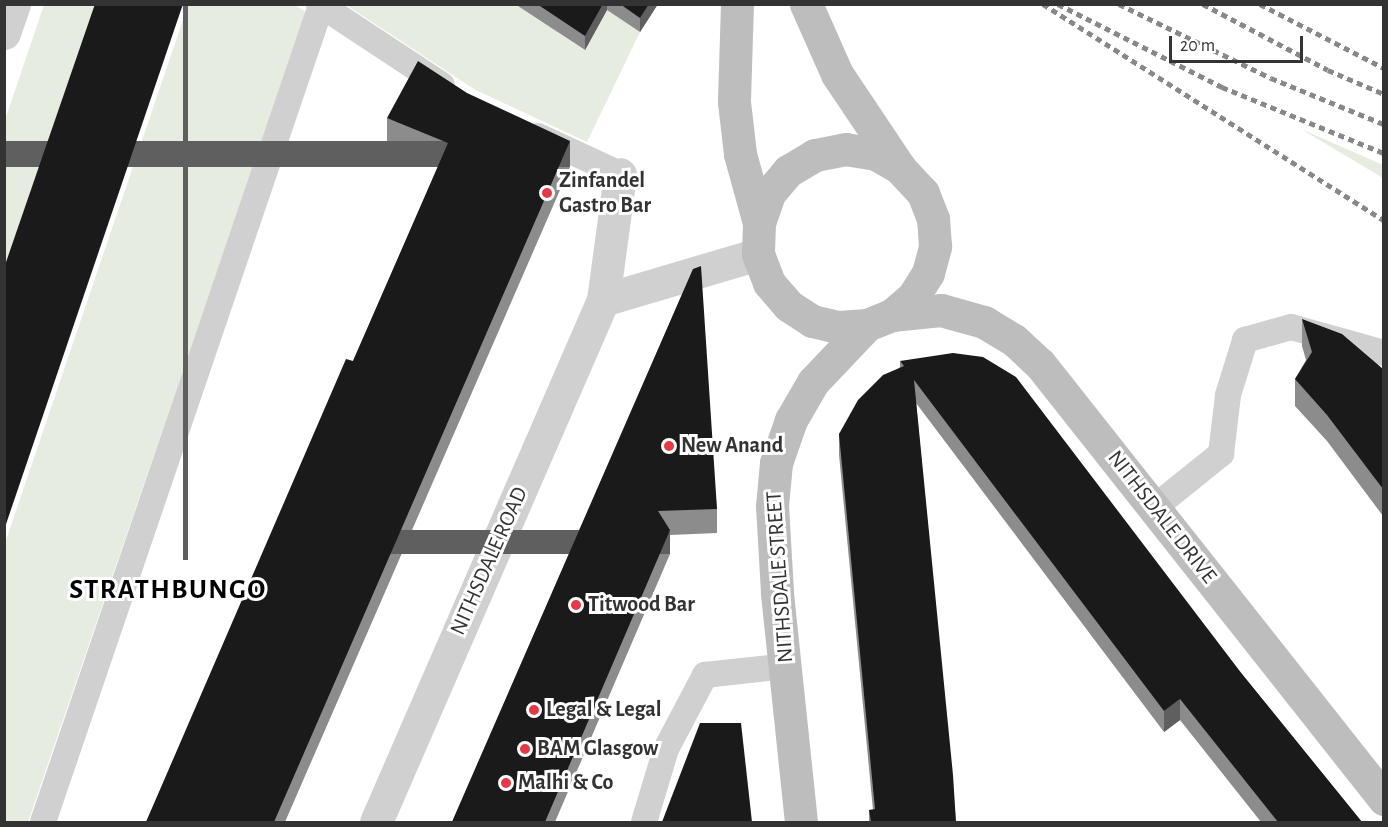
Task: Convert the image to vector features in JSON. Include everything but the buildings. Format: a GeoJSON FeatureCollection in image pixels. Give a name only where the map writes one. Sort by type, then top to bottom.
{"type":"FeatureCollection","features":[{"type":"Feature","properties":{"kind":"main road"},"geometry":{"type":"LineString","coordinates":[[736,4],[734,102],[740,154],[769,283],[789,306],[812,321],[839,327],[880,320],[914,297],[928,273],[935,246],[933,219],[923,193],[900,168],[837,74],[806,4]]}},
{"type":"Feature","properties":{"kind":"main road"},"geometry":{"type":"LineString","coordinates":[[759,238],[769,194],[789,171],[815,155],[846,149],[876,154],[900,168]]}},
{"type":"Feature","properties":{"kind":"main road","name":"NITHSDALE DRIVE"},"geometry":{"type":"LineString","coordinates":[[880,320],[941,310],[984,322],[1014,340],[1040,364],[1155,507],[1383,800]]}},
{"type":"Feature","properties":{"kind":"main road","name":"NITHSDALE STREET"},"geometry":{"type":"LineString","coordinates":[[801,822],[771,506],[776,463],[791,420],[813,382],[880,320]]}},
{"type":"Feature","properties":{"kind":"street"},"geometry":{"type":"LineString","coordinates":[[4,33],[14,4]]}},
{"type":"Feature","properties":{"kind":"street","name":"NITHSDALE ROAD"},"geometry":{"type":"LineString","coordinates":[[376,822],[603,300],[620,174]]}},
{"type":"Feature","properties":{"kind":"street"},"geometry":{"type":"LineString","coordinates":[[603,300],[759,238]]}},
{"type":"Feature","properties":{"kind":"lane"},"geometry":{"type":"LineString","coordinates":[[43,822],[320,5],[464,99]]}},
{"type":"Feature","properties":{"kind":"lane"},"geometry":{"type":"LineString","coordinates":[[515,125],[620,174]]}},
{"type":"Feature","properties":{"kind":"lane"},"geometry":{"type":"LineString","coordinates":[[1155,507],[1221,454],[1228,395],[1245,340],[1291,327],[1383,353]]}},
{"type":"Feature","properties":{"kind":"lane"},"geometry":{"type":"LineString","coordinates":[[644,822],[666,749],[705,675],[786,666]]}},
{"type":"Feature","properties":{"kind":"shaded area"},"geometry":{"type":"Polygon","coordinates":[[[44,5],[99,5],[5,288],[5,120],[44,5]]]}},
{"type":"Feature","properties":{"kind":"shaded area"},"geometry":{"type":"Polygon","coordinates":[[[188,5],[295,5],[306,12],[28,822],[5,822],[4,546],[188,5]]]}},
{"type":"Feature","properties":{"kind":"shaded area"},"geometry":{"type":"Polygon","coordinates":[[[346,5],[573,6],[557,32],[584,50],[607,10],[640,32],[587,142],[474,89],[346,5]]]}},
{"type":"Feature","properties":{"kind":"shaded area"},"geometry":{"type":"Polygon","coordinates":[[[1301,129],[1383,165],[1383,178],[1301,129]]]}},
{"type":"Feature","properties":{"kind":"railway"},"geometry":{"type":"LineString","coordinates":[[1043,4],[1384,220]]}},
{"type":"Feature","properties":{"kind":"railway"},"geometry":{"type":"LineString","coordinates":[[1058,4],[1222,87],[1384,153]]}},
{"type":"Feature","properties":{"kind":"railway"},"geometry":{"type":"LineString","coordinates":[[1119,4],[1271,78],[1384,124]]}},
{"type":"Feature","properties":{"kind":"railway"},"geometry":{"type":"LineString","coordinates":[[1203,4],[1328,70],[1384,94]]}},
{"type":"Feature","properties":{"kind":"railway"},"geometry":{"type":"LineString","coordinates":[[1260,4],[1384,68]]}},
{"type":"Feature","properties":{"kind":"place","name":"Zinfandel Gastro Bar"},"geometry":{"type":"Point","coordinates":[547,193]}},
{"type":"Feature","properties":{"kind":"place","name":"New Anand"},"geometry":{"type":"Point","coordinates":[669,446]}},
{"type":"Feature","properties":{"kind":"place","name":"Titwood Bar"},"geometry":{"type":"Point","coordinates":[576,605]}},
{"type":"Feature","properties":{"kind":"place","name":"Legal & Legal"},"geometry":{"type":"Point","coordinates":[534,710]}},
{"type":"Feature","properties":{"kind":"place","name":"BAM Glasgow"},"geometry":{"type":"Point","coordinates":[525,749]}},
{"type":"Feature","properties":{"kind":"place","name":"Malhi & Co"},"geometry":{"type":"Point","coordinates":[506,783]}},
{"type":"Feature","properties":{"kind":"district","name":"STRATHBUNGO"},"geometry":{"type":"Point","coordinates":[168,590]}}]}
